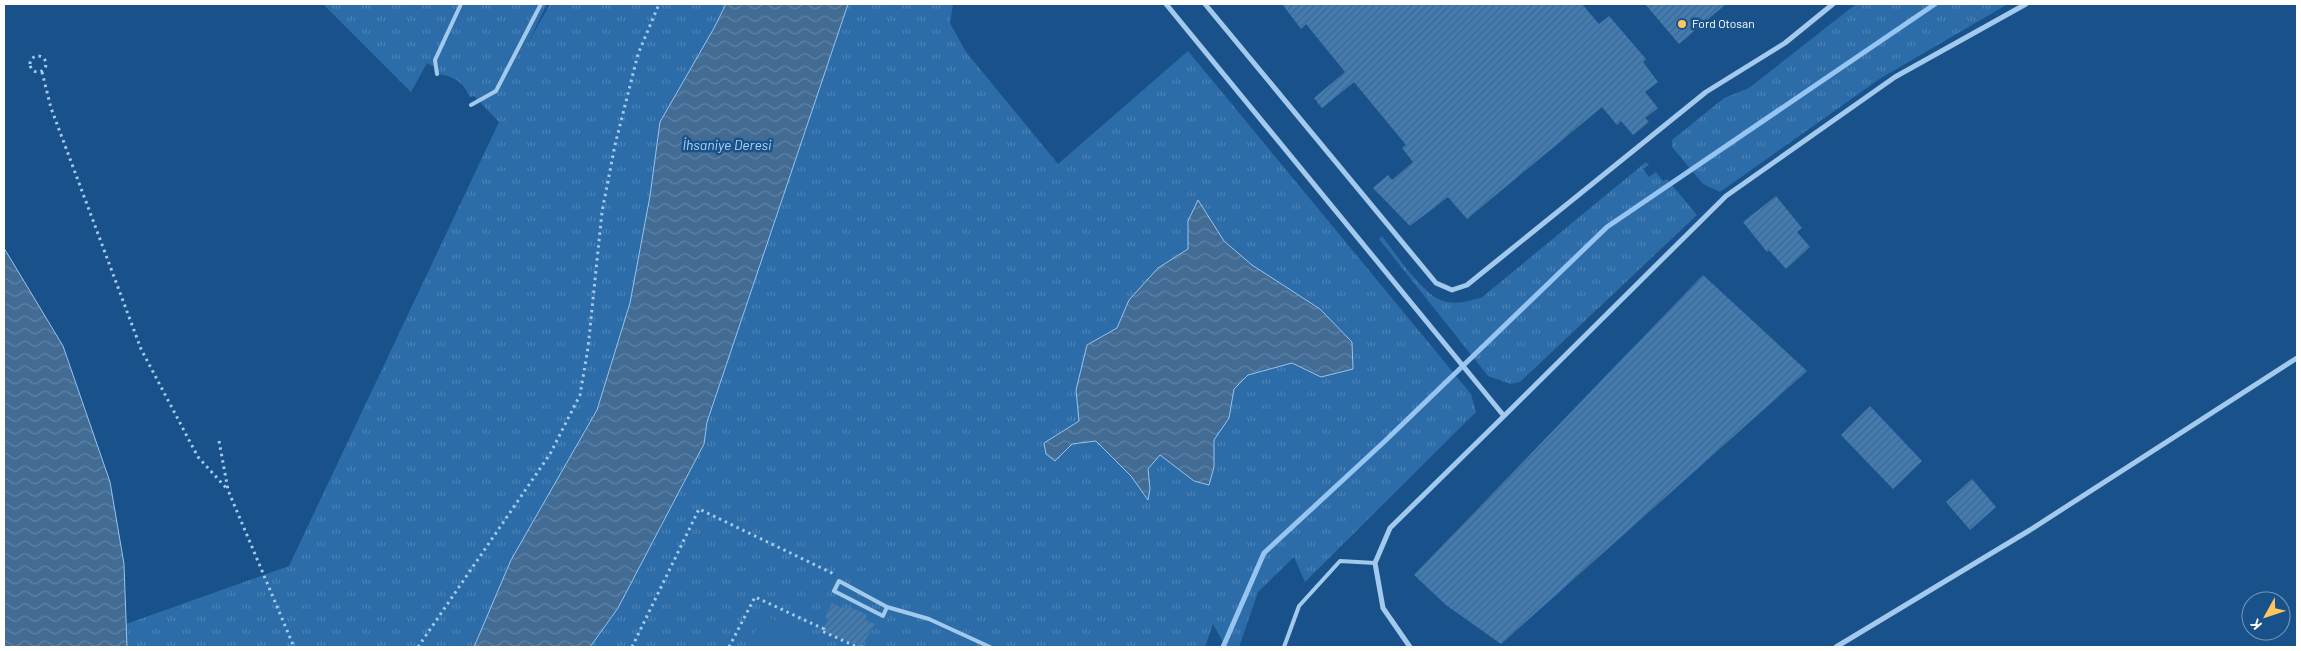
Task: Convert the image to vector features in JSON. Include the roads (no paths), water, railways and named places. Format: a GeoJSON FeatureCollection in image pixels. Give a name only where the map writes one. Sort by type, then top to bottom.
{"type":"FeatureCollection","features":[{"type":"Feature","properties":{"kind":"street"},"geometry":{"type":"LineString","coordinates":[[1166,4],[1504,416]]}},
{"type":"Feature","properties":{"kind":"street"},"geometry":{"type":"LineString","coordinates":[[1205,4],[1436,283],[1452,290],[1467,285],[1706,92],[1785,43],[1833,4]]}},
{"type":"Feature","properties":{"kind":"street"},"geometry":{"type":"LineString","coordinates":[[1410,647],[1383,608],[1375,563],[1390,528],[1726,196],[1895,77],[2026,4]]}},
{"type":"Feature","properties":{"kind":"street"},"geometry":{"type":"LineString","coordinates":[[1836,647],[2030,530],[2297,358]]}},
{"type":"Feature","properties":{"kind":"lane"},"geometry":{"type":"LineString","coordinates":[[437,74],[435,60],[461,4]]}},
{"type":"Feature","properties":{"kind":"lane"},"geometry":{"type":"LineString","coordinates":[[471,105],[496,91],[541,4]]}},
{"type":"Feature","properties":{"kind":"lane"},"geometry":{"type":"LineString","coordinates":[[1284,647],[1299,606],[1340,561],[1375,563]]}},
{"type":"Feature","properties":{"kind":"lane"},"geometry":{"type":"LineString","coordinates":[[887,607],[883,616],[834,591],[839,581],[887,607],[929,619],[990,647]]}},
{"type":"Feature","properties":{"kind":"water","name":"İhsaniye Deresi"},"geometry":{"type":"Polygon","coordinates":[[[726,4],[848,4],[707,422],[704,444],[618,608],[590,647],[474,647],[511,560],[597,410],[630,303],[650,196],[660,122],[726,4]]]}},
{"type":"Feature","properties":{"kind":"water"},"geometry":{"type":"Polygon","coordinates":[[[1198,200],[1224,241],[1252,265],[1320,309],[1352,342],[1353,369],[1321,377],[1292,363],[1248,375],[1234,389],[1229,418],[1214,440],[1214,467],[1209,485],[1194,481],[1160,455],[1148,469],[1150,489],[1148,500],[1131,476],[1096,441],[1072,444],[1055,461],[1046,454],[1044,443],[1079,421],[1076,390],[1087,345],[1117,328],[1129,300],[1158,268],[1188,249],[1188,221],[1198,200]]]}},
{"type":"Feature","properties":{"kind":"water"},"geometry":{"type":"Polygon","coordinates":[[[4,248],[63,346],[110,482],[124,564],[127,647],[4,647],[4,248]]]}},
{"type":"Feature","properties":{"kind":"waterway"},"geometry":{"type":"LineString","coordinates":[[1223,647],[1264,553],[1385,441],[1607,227],[1935,4]]}},
{"type":"Feature","properties":{"kind":"place","name":"Ford Otosan"},"geometry":{"type":"Point","coordinates":[1682,24]}}]}
